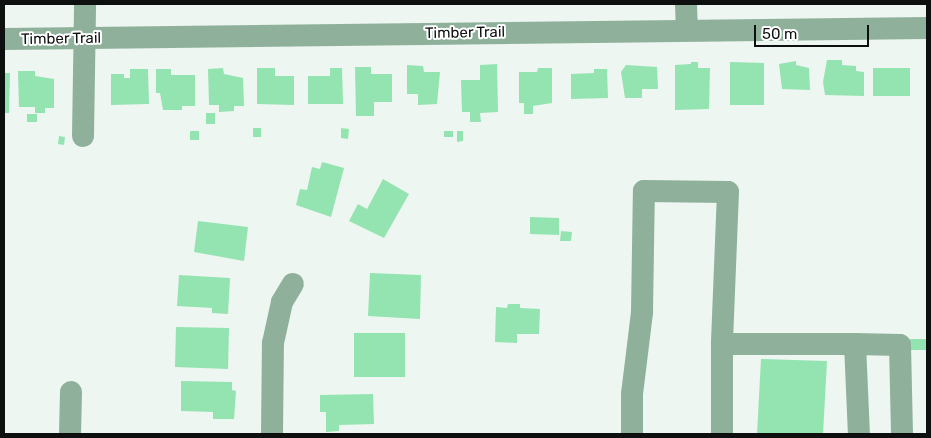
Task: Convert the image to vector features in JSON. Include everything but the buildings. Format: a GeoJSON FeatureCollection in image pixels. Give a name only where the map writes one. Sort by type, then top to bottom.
{"type":"FeatureCollection","features":[{"type":"Feature","properties":{"kind":"street"},"geometry":{"type":"LineString","coordinates":[[83,136],[84,4]]}},
{"type":"Feature","properties":{"kind":"street"},"geometry":{"type":"LineString","coordinates":[[686,4],[687,30]]}},
{"type":"Feature","properties":{"kind":"street","name":"Timber Trail"},"geometry":{"type":"LineString","coordinates":[[4,39],[927,28]]}},
{"type":"Feature","properties":{"kind":"street"},"geometry":{"type":"LineString","coordinates":[[632,434],[632,394],[642,312],[644,191],[728,192],[722,344],[722,434]]}},
{"type":"Feature","properties":{"kind":"street"},"geometry":{"type":"LineString","coordinates":[[272,434],[273,343],[282,302],[293,284]]}},
{"type":"Feature","properties":{"kind":"street"},"geometry":{"type":"LineString","coordinates":[[722,344],[900,346],[902,434]]}},
{"type":"Feature","properties":{"kind":"street"},"geometry":{"type":"LineString","coordinates":[[855,344],[858,434]]}},
{"type":"Feature","properties":{"kind":"street"},"geometry":{"type":"LineString","coordinates":[[70,434],[71,392]]}}]}
